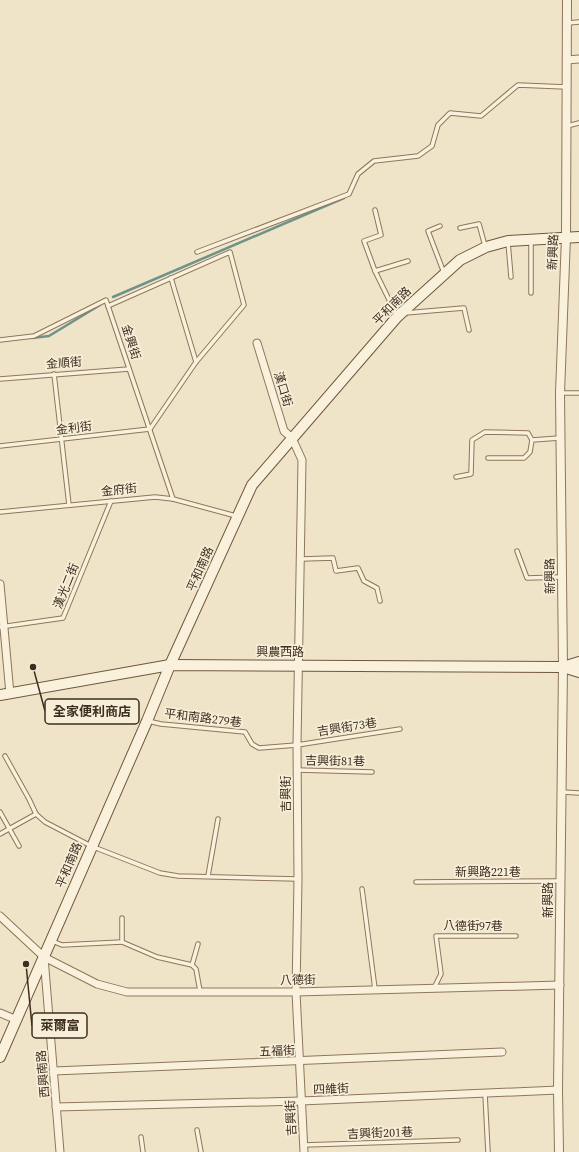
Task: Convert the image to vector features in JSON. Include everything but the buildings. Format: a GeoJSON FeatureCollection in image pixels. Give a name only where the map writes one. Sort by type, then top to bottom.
{"type":"FeatureCollection","features":[{"type":"Feature","properties":{"kind":"main road","name":"平和南路"},"geometry":{"type":"LineString","coordinates":[[0,1057],[170,665],[252,485],[399,316],[460,260],[486,247],[508,241],[579,237]]}},
{"type":"Feature","properties":{"kind":"main road","name":"興農西路"},"geometry":{"type":"LineString","coordinates":[[563,667],[579,662]]}},
{"type":"Feature","properties":{"kind":"main road","name":"興農西路"},"geometry":{"type":"LineString","coordinates":[[5,695],[170,665],[563,667],[579,672]]}},
{"type":"Feature","properties":{"kind":"street","name":"新興路"},"geometry":{"type":"LineString","coordinates":[[560,1152],[558,1090],[563,667],[560,393],[566,237],[566,0]]}},
{"type":"Feature","properties":{"kind":"street"},"geometry":{"type":"LineString","coordinates":[[567,60],[579,59]]}},
{"type":"Feature","properties":{"kind":"street","name":"漢口街"},"geometry":{"type":"LineString","coordinates":[[257,342],[284,431],[292,438]]}},
{"type":"Feature","properties":{"kind":"street","name":"吉興街"},"geometry":{"type":"LineString","coordinates":[[292,438],[302,460],[302,559],[297,745],[298,879],[296,992],[304,1149]]}},
{"type":"Feature","properties":{"kind":"street"},"geometry":{"type":"LineString","coordinates":[[0,584],[5,695]]}},
{"type":"Feature","properties":{"kind":"street"},"geometry":{"type":"LineString","coordinates":[[0,916],[44,957]]}},
{"type":"Feature","properties":{"kind":"street","name":"八德街"},"geometry":{"type":"LineString","coordinates":[[44,957],[98,984],[127,992],[296,992],[560,985]]}},
{"type":"Feature","properties":{"kind":"street","name":"西興南路"},"geometry":{"type":"LineString","coordinates":[[44,957],[60,1152]]}},
{"type":"Feature","properties":{"kind":"street"},"geometry":{"type":"LineString","coordinates":[[0,1013],[17,1020]]}},
{"type":"Feature","properties":{"kind":"street","name":"五福街"},"geometry":{"type":"LineString","coordinates":[[54,1071],[502,1052]]}},
{"type":"Feature","properties":{"kind":"street","name":"四維街"},"geometry":{"type":"LineString","coordinates":[[56,1107],[301,1101],[558,1090]]}},
{"type":"Feature","properties":{"kind":"lane"},"geometry":{"type":"LineString","coordinates":[[567,23],[579,22]]}},
{"type":"Feature","properties":{"kind":"lane"},"geometry":{"type":"LineString","coordinates":[[197,252],[349,194],[358,174],[374,161],[418,156],[432,146],[438,125],[450,113],[481,116],[518,85],[566,87]]}},
{"type":"Feature","properties":{"kind":"lane"},"geometry":{"type":"LineString","coordinates":[[566,126],[579,123]]}},
{"type":"Feature","properties":{"kind":"lane"},"geometry":{"type":"LineString","coordinates":[[376,210],[381,235],[364,241],[375,271],[399,316],[464,308],[469,330]]}},
{"type":"Feature","properties":{"kind":"lane"},"geometry":{"type":"LineString","coordinates":[[460,228],[479,224],[486,247]]}},
{"type":"Feature","properties":{"kind":"lane"},"geometry":{"type":"LineString","coordinates":[[440,226],[428,230],[444,274]]}},
{"type":"Feature","properties":{"kind":"lane"},"geometry":{"type":"LineString","coordinates":[[531,240],[531,293]]}},
{"type":"Feature","properties":{"kind":"lane"},"geometry":{"type":"LineString","coordinates":[[508,241],[511,277]]}},
{"type":"Feature","properties":{"kind":"lane"},"geometry":{"type":"LineString","coordinates":[[0,340],[34,336],[106,300],[108,306],[230,252],[244,305],[196,362],[150,429]]}},
{"type":"Feature","properties":{"kind":"lane"},"geometry":{"type":"LineString","coordinates":[[375,271],[408,261]]}},
{"type":"Feature","properties":{"kind":"lane"},"geometry":{"type":"LineString","coordinates":[[171,278],[196,362]]}},
{"type":"Feature","properties":{"kind":"lane","name":"金興街"},"geometry":{"type":"LineString","coordinates":[[108,306],[173,499]]}},
{"type":"Feature","properties":{"kind":"lane","name":"金順街"},"geometry":{"type":"LineString","coordinates":[[0,379],[129,369]]}},
{"type":"Feature","properties":{"kind":"lane"},"geometry":{"type":"LineString","coordinates":[[54,374],[69,505]]}},
{"type":"Feature","properties":{"kind":"lane"},"geometry":{"type":"LineString","coordinates":[[560,393],[579,394]]}},
{"type":"Feature","properties":{"kind":"lane","name":"金利街"},"geometry":{"type":"LineString","coordinates":[[0,446],[150,429]]}},
{"type":"Feature","properties":{"kind":"lane"},"geometry":{"type":"LineString","coordinates":[[456,477],[471,474],[472,440],[485,432],[528,433],[532,440],[530,452],[524,458],[488,458]]}},
{"type":"Feature","properties":{"kind":"lane"},"geometry":{"type":"LineString","coordinates":[[532,440],[561,438]]}},
{"type":"Feature","properties":{"kind":"lane","name":"金府街"},"geometry":{"type":"LineString","coordinates":[[0,512],[155,497],[173,499],[237,517]]}},
{"type":"Feature","properties":{"kind":"lane","name":"漢光二街"},"geometry":{"type":"LineString","coordinates":[[2,626],[63,618],[111,501]]}},
{"type":"Feature","properties":{"kind":"lane"},"geometry":{"type":"LineString","coordinates":[[517,551],[527,578],[562,577]]}},
{"type":"Feature","properties":{"kind":"lane"},"geometry":{"type":"LineString","coordinates":[[302,559],[333,558],[336,571],[358,568],[364,581],[377,588],[380,601]]}},
{"type":"Feature","properties":{"kind":"lane","name":"平和南路279巷"},"geometry":{"type":"LineString","coordinates":[[147,720],[161,724],[245,732],[252,744],[259,748],[297,745]]}},
{"type":"Feature","properties":{"kind":"lane","name":"吉興街73巷"},"geometry":{"type":"LineString","coordinates":[[297,745],[400,729]]}},
{"type":"Feature","properties":{"kind":"lane"},"geometry":{"type":"LineString","coordinates":[[5,756],[29,798],[36,814],[45,822],[91,846],[160,873],[178,876],[298,879]]}},
{"type":"Feature","properties":{"kind":"lane","name":"吉興街81巷"},"geometry":{"type":"LineString","coordinates":[[297,770],[372,772]]}},
{"type":"Feature","properties":{"kind":"lane"},"geometry":{"type":"LineString","coordinates":[[561,792],[579,793]]}},
{"type":"Feature","properties":{"kind":"lane"},"geometry":{"type":"LineString","coordinates":[[0,812],[19,846]]}},
{"type":"Feature","properties":{"kind":"lane"},"geometry":{"type":"LineString","coordinates":[[0,834],[36,814]]}},
{"type":"Feature","properties":{"kind":"lane"},"geometry":{"type":"LineString","coordinates":[[208,876],[218,819]]}},
{"type":"Feature","properties":{"kind":"lane","name":"新興路221巷"},"geometry":{"type":"LineString","coordinates":[[416,882],[561,881]]}},
{"type":"Feature","properties":{"kind":"lane"},"geometry":{"type":"LineString","coordinates":[[362,889],[375,989]]}},
{"type":"Feature","properties":{"kind":"lane"},"geometry":{"type":"LineString","coordinates":[[122,918],[122,942]]}},
{"type":"Feature","properties":{"kind":"lane","name":"八德街97巷"},"geometry":{"type":"LineString","coordinates":[[434,988],[440,974],[436,936],[516,936]]}},
{"type":"Feature","properties":{"kind":"lane"},"geometry":{"type":"LineString","coordinates":[[51,941],[62,945],[122,942],[157,958],[192,966],[196,969],[200,991]]}},
{"type":"Feature","properties":{"kind":"lane"},"geometry":{"type":"LineString","coordinates":[[192,966],[198,944]]}},
{"type":"Feature","properties":{"kind":"lane"},"geometry":{"type":"LineString","coordinates":[[485,1094],[488,1152]]}},
{"type":"Feature","properties":{"kind":"lane"},"geometry":{"type":"LineString","coordinates":[[197,1130],[201,1152]]}},
{"type":"Feature","properties":{"kind":"lane"},"geometry":{"type":"LineString","coordinates":[[142,1137],[143,1152]]}},
{"type":"Feature","properties":{"kind":"lane","name":"吉興街201巷"},"geometry":{"type":"LineString","coordinates":[[304,1149],[458,1140]]}},
{"type":"Feature","properties":{"kind":"waterway"},"geometry":{"type":"LineString","coordinates":[[113,297],[344,198]]}},
{"type":"Feature","properties":{"kind":"waterway"},"geometry":{"type":"LineString","coordinates":[[32,338],[49,336],[100,305]]}},
{"type":"Feature","properties":{"kind":"place","name":"全家便利商店"},"geometry":{"type":"Point","coordinates":[33,667]}},
{"type":"Feature","properties":{"kind":"place","name":"萊爾富"},"geometry":{"type":"Point","coordinates":[26,964]}}]}
